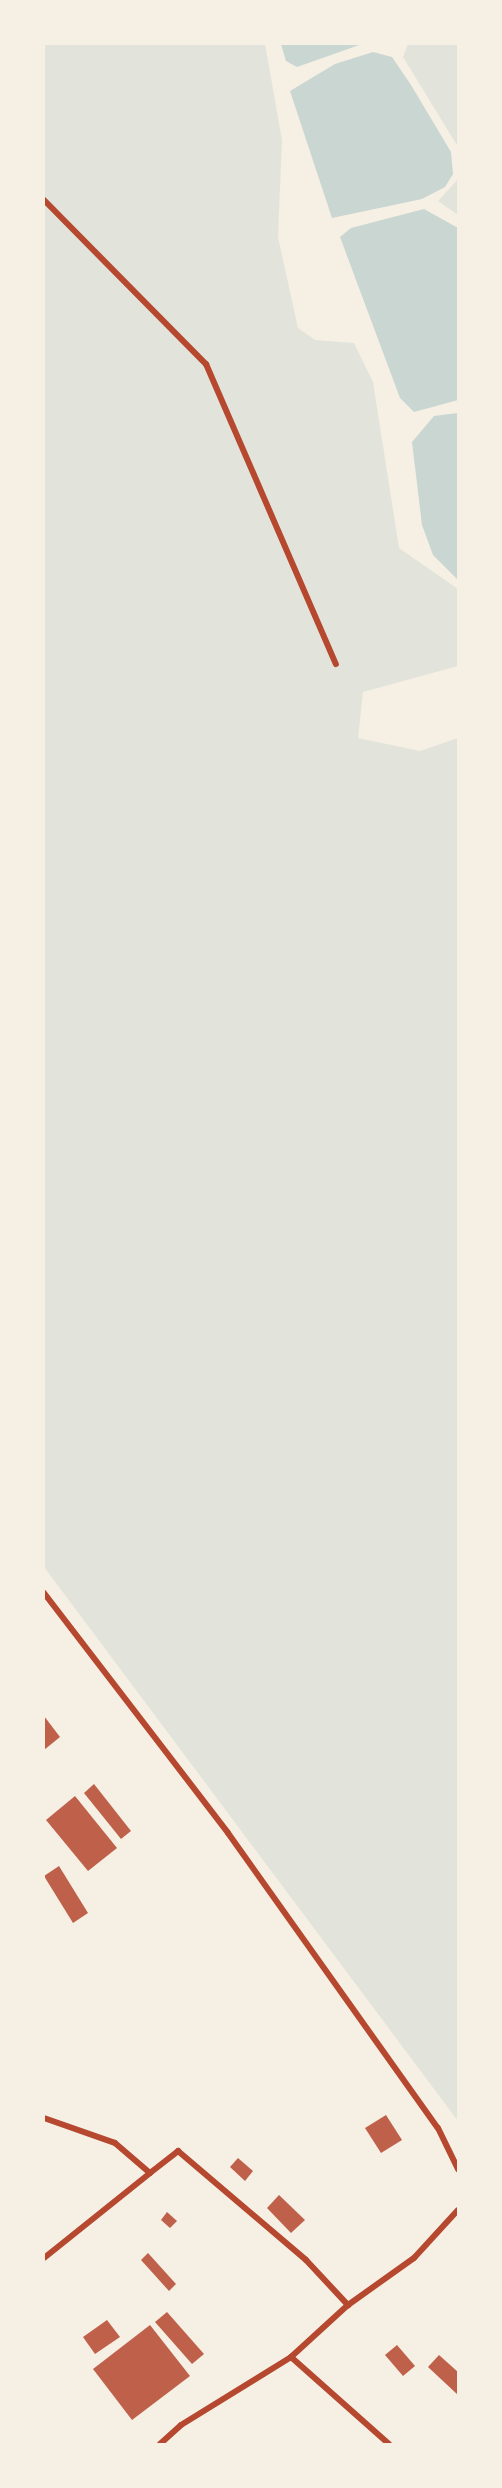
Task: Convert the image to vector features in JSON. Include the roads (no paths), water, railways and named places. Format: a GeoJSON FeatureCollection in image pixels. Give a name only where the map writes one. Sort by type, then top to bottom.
{"type":"FeatureCollection","features":[{"type":"Feature","properties":{"kind":"street"},"geometry":{"type":"LineString","coordinates":[[44,200],[206,364],[336,664]]}},
{"type":"Feature","properties":{"kind":"street"},"geometry":{"type":"LineString","coordinates":[[44,1593],[228,1833],[438,2128],[459,2169]]}},
{"type":"Feature","properties":{"kind":"street"},"geometry":{"type":"LineString","coordinates":[[44,2118],[115,2143],[150,2173]]}},
{"type":"Feature","properties":{"kind":"street"},"geometry":{"type":"LineString","coordinates":[[44,2258],[178,2151],[306,2259],[348,2305]]}},
{"type":"Feature","properties":{"kind":"street"},"geometry":{"type":"LineString","coordinates":[[160,2445],[181,2425],[291,2356],[348,2305],[414,2258],[459,2210]]}},
{"type":"Feature","properties":{"kind":"street"},"geometry":{"type":"LineString","coordinates":[[291,2356],[389,2445]]}}]}
